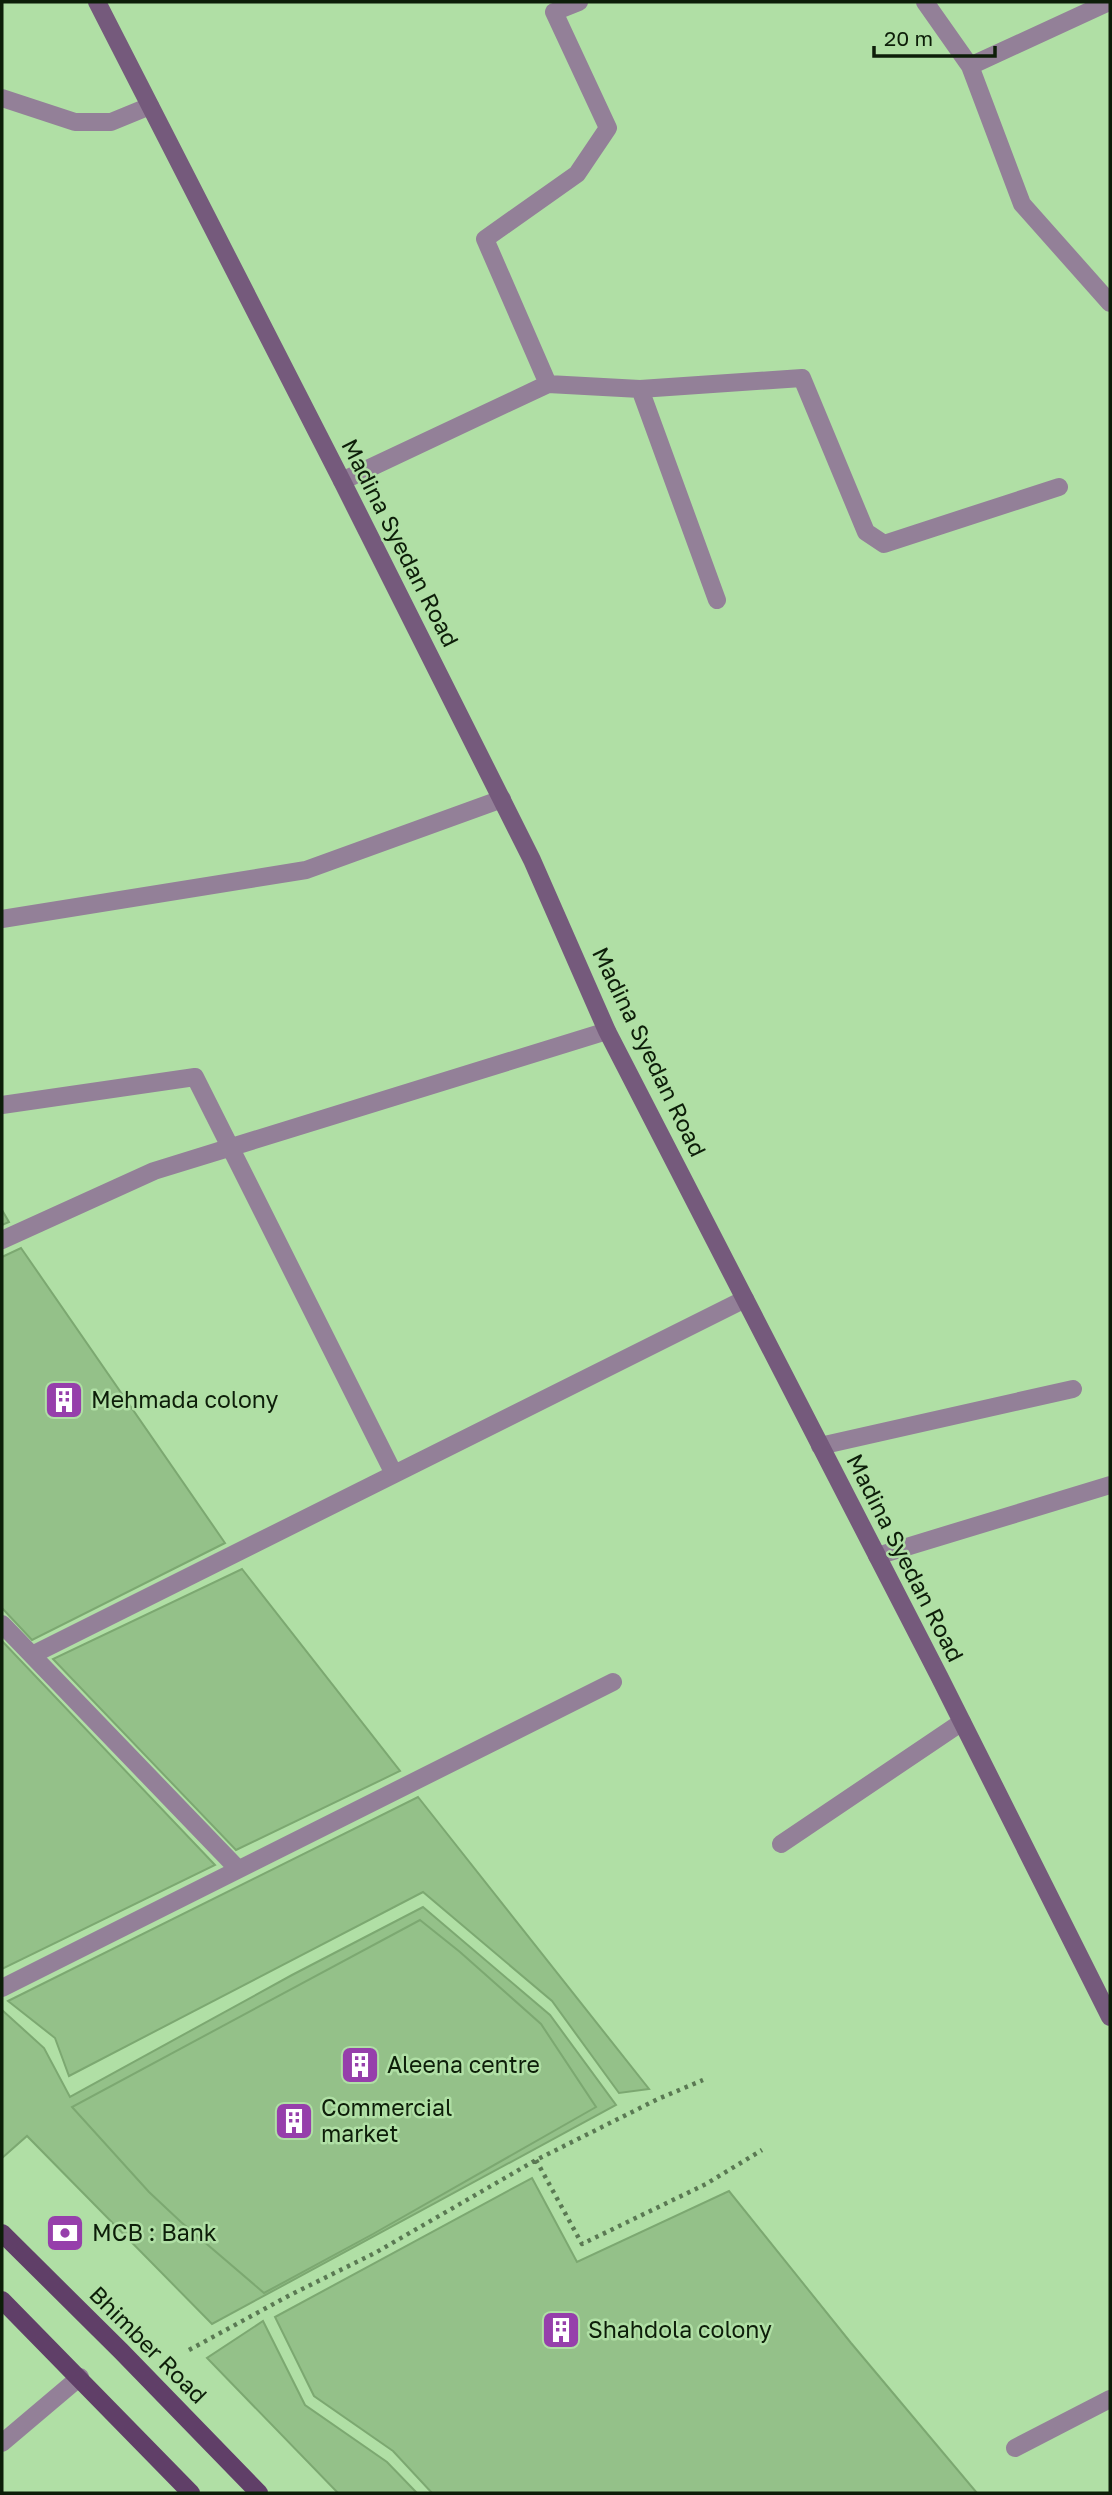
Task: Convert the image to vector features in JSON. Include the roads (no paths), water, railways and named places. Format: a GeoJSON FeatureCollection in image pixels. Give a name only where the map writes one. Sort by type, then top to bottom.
{"type":"FeatureCollection","features":[{"type":"Feature","properties":{"kind":"main road","name":"Madina Syedan Road"},"geometry":{"type":"LineString","coordinates":[[97,2],[502,799],[532,860],[607,1031],[1110,2014]]}},
{"type":"Feature","properties":{"kind":"main road","name":"Bhimber Road"},"geometry":{"type":"LineString","coordinates":[[2,2233],[259,2493]]}},
{"type":"Feature","properties":{"kind":"main road"},"geometry":{"type":"LineString","coordinates":[[2,2300],[191,2493]]}},
{"type":"Feature","properties":{"kind":"street"},"geometry":{"type":"LineString","coordinates":[[548,384],[485,239],[577,174],[608,128],[554,12],[579,2]]}},
{"type":"Feature","properties":{"kind":"street"},"geometry":{"type":"LineString","coordinates":[[925,2],[970,66],[1022,204],[1110,303]]}},
{"type":"Feature","properties":{"kind":"street"},"geometry":{"type":"LineString","coordinates":[[970,66],[1109,2]]}},
{"type":"Feature","properties":{"kind":"street"},"geometry":{"type":"LineString","coordinates":[[2,98],[75,122],[111,122],[150,106]]}},
{"type":"Feature","properties":{"kind":"street"},"geometry":{"type":"LineString","coordinates":[[342,481],[548,384],[640,389],[803,378],[866,532],[884,544],[1059,487]]}},
{"type":"Feature","properties":{"kind":"street"},"geometry":{"type":"LineString","coordinates":[[640,389],[717,600]]}},
{"type":"Feature","properties":{"kind":"street"},"geometry":{"type":"LineString","coordinates":[[2,919],[306,870],[502,799]]}},
{"type":"Feature","properties":{"kind":"street"},"geometry":{"type":"LineString","coordinates":[[2,1240],[154,1171],[607,1031]]}},
{"type":"Feature","properties":{"kind":"street"},"geometry":{"type":"LineString","coordinates":[[2,1105],[195,1077],[394,1474]]}},
{"type":"Feature","properties":{"kind":"street"},"geometry":{"type":"LineString","coordinates":[[32,1655],[745,1298]]}},
{"type":"Feature","properties":{"kind":"street"},"geometry":{"type":"LineString","coordinates":[[820,1446],[1073,1389]]}},
{"type":"Feature","properties":{"kind":"street"},"geometry":{"type":"LineString","coordinates":[[877,1556],[1110,1485]]}},
{"type":"Feature","properties":{"kind":"street"},"geometry":{"type":"LineString","coordinates":[[2,1624],[238,1869]]}},
{"type":"Feature","properties":{"kind":"street"},"geometry":{"type":"LineString","coordinates":[[2,1988],[613,1682]]}},
{"type":"Feature","properties":{"kind":"street"},"geometry":{"type":"LineString","coordinates":[[781,1844],[962,1722]]}},
{"type":"Feature","properties":{"kind":"street"},"geometry":{"type":"LineString","coordinates":[[2,2443],[80,2377]]}},
{"type":"Feature","properties":{"kind":"street"},"geometry":{"type":"LineString","coordinates":[[1016,2448],[1110,2399]]}},
{"type":"Feature","properties":{"kind":"place","name":"Mehmada colony"},"geometry":{"type":"Point","coordinates":[64,1400]}},
{"type":"Feature","properties":{"kind":"place","name":"Aleena centre"},"geometry":{"type":"Point","coordinates":[360,2065]}},
{"type":"Feature","properties":{"kind":"place","name":"Commercial market"},"geometry":{"type":"Point","coordinates":[294,2121]}},
{"type":"Feature","properties":{"kind":"place","name":"MCB : Bank"},"geometry":{"type":"Point","coordinates":[65,2233]}},
{"type":"Feature","properties":{"kind":"place","name":"Shahdola colony"},"geometry":{"type":"Point","coordinates":[561,2330]}}]}
